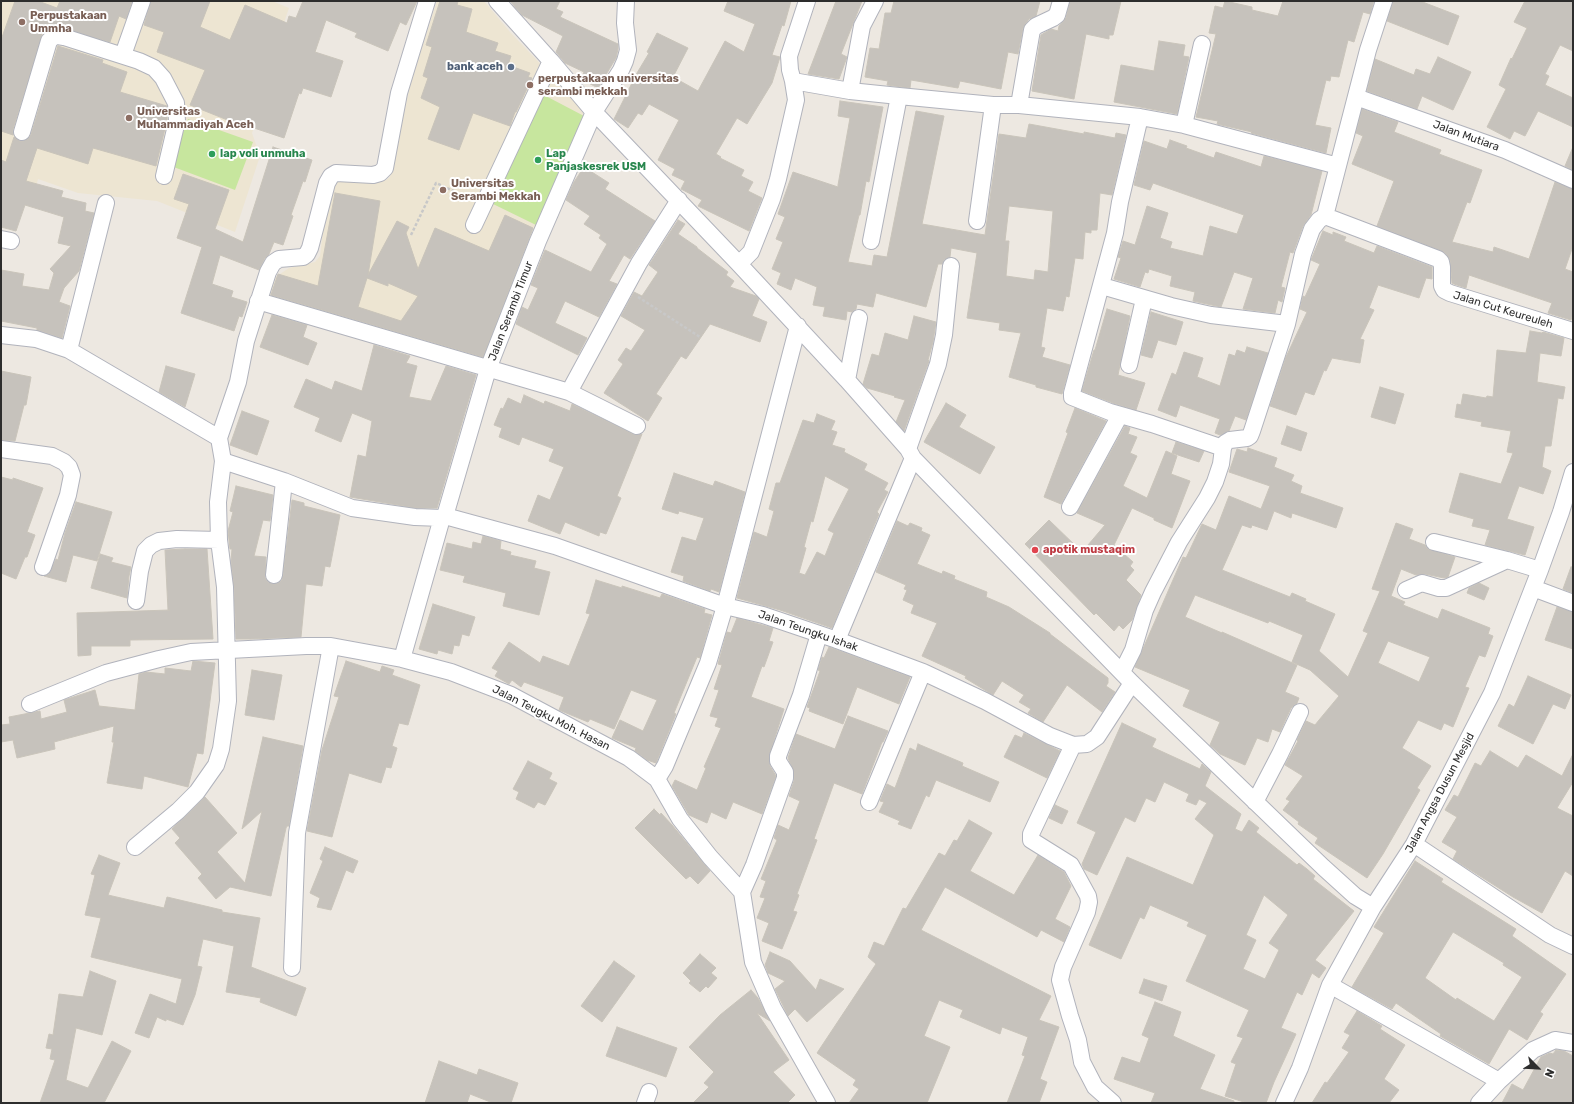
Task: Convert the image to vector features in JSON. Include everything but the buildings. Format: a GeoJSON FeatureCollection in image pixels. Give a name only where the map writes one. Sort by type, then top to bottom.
{"type":"FeatureCollection","features":[{"type":"Feature","properties":{"kind":"street"},"geometry":{"type":"LineString","coordinates":[[123,55],[142,1]]}},
{"type":"Feature","properties":{"kind":"street"},"geometry":{"type":"LineString","coordinates":[[135,847],[178,811],[197,792],[216,765],[221,749],[228,701],[225,587],[219,540],[218,502],[223,461],[219,438],[238,382],[246,341],[268,272],[272,263],[279,259],[303,257],[307,254],[310,248],[327,183],[331,176],[336,174],[373,175],[380,173],[385,168],[399,93],[427,1]]}},
{"type":"Feature","properties":{"kind":"street","name":"Jalan Serambi Timur"},"geometry":{"type":"LineString","coordinates":[[402,659],[488,369],[538,241],[594,112],[621,70],[625,61],[628,50],[625,23],[626,1]]}},
{"type":"Feature","properties":{"kind":"street"},"geometry":{"type":"LineString","coordinates":[[740,264],[751,252],[774,192],[796,100],[794,81],[790,70],[789,56],[807,1]]}},
{"type":"Feature","properties":{"kind":"street"},"geometry":{"type":"LineString","coordinates":[[850,91],[862,26],[875,1]]}},
{"type":"Feature","properties":{"kind":"street"},"geometry":{"type":"LineString","coordinates":[[1019,105],[1032,30],[1036,26],[1057,15],[1061,1]]}},
{"type":"Feature","properties":{"kind":"street"},"geometry":{"type":"LineString","coordinates":[[1111,1103],[1095,1087],[1082,1062],[1078,1040],[1060,980],[1063,967],[1087,912],[1088,896],[1071,865],[1031,840],[1031,834],[1073,745],[1087,744],[1097,737],[1127,678],[1133,650],[1145,610],[1179,542],[1207,498],[1215,482],[1225,443],[1230,440],[1247,438],[1250,436],[1287,324],[1295,284],[1310,236],[1316,223],[1325,216],[1368,50],[1384,1]]}},
{"type":"Feature","properties":{"kind":"street"},"geometry":{"type":"LineString","coordinates":[[498,2],[552,61],[594,112],[798,326],[911,453],[1127,678],[1323,867],[1355,896],[1373,907]]}},
{"type":"Feature","properties":{"kind":"street"},"geometry":{"type":"LineString","coordinates":[[22,132],[45,52],[49,41],[54,36],[64,37],[123,55],[154,68],[163,78],[176,103],[177,121],[164,176]]}},
{"type":"Feature","properties":{"kind":"street"},"geometry":{"type":"LineString","coordinates":[[1184,125],[1202,44]]}},
{"type":"Feature","properties":{"kind":"street"},"geometry":{"type":"LineString","coordinates":[[474,225],[552,61]]}},
{"type":"Feature","properties":{"kind":"street"},"geometry":{"type":"LineString","coordinates":[[794,81],[850,91],[1140,117],[1184,125],[1338,166]]}},
{"type":"Feature","properties":{"kind":"street"},"geometry":{"type":"LineString","coordinates":[[871,241],[899,96]]}},
{"type":"Feature","properties":{"kind":"street","name":"Jalan Mutiara"},"geometry":{"type":"LineString","coordinates":[[1356,97],[1505,150],[1573,180]]}},
{"type":"Feature","properties":{"kind":"street"},"geometry":{"type":"LineString","coordinates":[[977,221],[993,105]]}},
{"type":"Feature","properties":{"kind":"street"},"geometry":{"type":"LineString","coordinates":[[1140,117],[1120,202],[1115,233],[1072,397],[1223,448]]}},
{"type":"Feature","properties":{"kind":"street"},"geometry":{"type":"LineString","coordinates":[[569,392],[629,281],[679,200]]}},
{"type":"Feature","properties":{"kind":"street"},"geometry":{"type":"LineString","coordinates":[[69,350],[106,203]]}},
{"type":"Feature","properties":{"kind":"street","name":"Jalan Cut Keureuleh"},"geometry":{"type":"LineString","coordinates":[[1325,216],[1438,258],[1442,267],[1442,286],[1444,290],[1450,293],[1573,331]]}},
{"type":"Feature","properties":{"kind":"street"},"geometry":{"type":"LineString","coordinates":[[837,640],[911,453],[938,364],[944,335],[951,266]]}},
{"type":"Feature","properties":{"kind":"street"},"geometry":{"type":"LineString","coordinates":[[1102,286],[1144,299],[1211,315],[1287,324]]}},
{"type":"Feature","properties":{"kind":"street"},"geometry":{"type":"LineString","coordinates":[[1129,365],[1144,299]]}},
{"type":"Feature","properties":{"kind":"street"},"geometry":{"type":"LineString","coordinates":[[258,301],[569,392],[637,426]]}},
{"type":"Feature","properties":{"kind":"street"},"geometry":{"type":"LineString","coordinates":[[847,380],[859,318]]}},
{"type":"Feature","properties":{"kind":"street"},"geometry":{"type":"LineString","coordinates":[[657,779],[665,766],[708,663],[725,606],[798,326]]}},
{"type":"Feature","properties":{"kind":"street"},"geometry":{"type":"LineString","coordinates":[[1,335],[36,339],[69,350],[219,438]]}},
{"type":"Feature","properties":{"kind":"street"},"geometry":{"type":"LineString","coordinates":[[1070,508],[1120,414]]}},
{"type":"Feature","properties":{"kind":"street"},"geometry":{"type":"LineString","coordinates":[[1,449],[52,456],[64,462],[69,467],[72,475],[68,495],[43,567]]}},
{"type":"Feature","properties":{"kind":"street","name":"Jalan Teungku Ishak"},"geometry":{"type":"LineString","coordinates":[[223,461],[359,510],[415,517],[443,517],[555,546],[725,606],[763,614],[923,672],[950,684],[1050,736],[1073,745]]}},
{"type":"Feature","properties":{"kind":"street","name":"Jalan Angsa Dusun Mesjid"},"geometry":{"type":"LineString","coordinates":[[1284,1103],[1300,1068],[1330,985],[1373,907],[1414,844],[1492,693],[1540,570],[1561,512],[1573,472]]}},
{"type":"Feature","properties":{"kind":"street"},"geometry":{"type":"LineString","coordinates":[[274,575],[284,482]]}},
{"type":"Feature","properties":{"kind":"street"},"geometry":{"type":"LineString","coordinates":[[136,600],[144,551],[151,545],[159,541],[219,540]]}},
{"type":"Feature","properties":{"kind":"street"},"geometry":{"type":"LineString","coordinates":[[1434,542],[1507,560],[1540,570]]}},
{"type":"Feature","properties":{"kind":"street"},"geometry":{"type":"LineString","coordinates":[[1406,590],[1422,583],[1439,588],[1446,588],[1507,560]]}},
{"type":"Feature","properties":{"kind":"street"},"geometry":{"type":"LineString","coordinates":[[1533,588],[1573,603]]}},
{"type":"Feature","properties":{"kind":"street"},"geometry":{"type":"LineString","coordinates":[[819,634],[801,695],[778,756],[778,761],[785,772],[785,778],[754,865],[742,892],[753,962],[773,1008],[827,1103]]}},
{"type":"Feature","properties":{"kind":"street"},"geometry":{"type":"LineString","coordinates":[[292,968],[297,833],[331,646]]}},
{"type":"Feature","properties":{"kind":"street","name":"Jalan Teugku Moh. Hasan"},"geometry":{"type":"LineString","coordinates":[[30,704],[106,673],[159,658],[191,652],[227,649],[331,646],[402,659],[451,672],[511,695],[629,758],[657,779],[680,819],[710,857],[742,892]]}},
{"type":"Feature","properties":{"kind":"street"},"geometry":{"type":"LineString","coordinates":[[869,802],[923,672]]}},
{"type":"Feature","properties":{"kind":"street"},"geometry":{"type":"LineString","coordinates":[[1255,802],[1300,712]]}},
{"type":"Feature","properties":{"kind":"street"},"geometry":{"type":"LineString","coordinates":[[1414,844],[1550,935],[1573,946]]}},
{"type":"Feature","properties":{"kind":"street"},"geometry":{"type":"LineString","coordinates":[[1330,985],[1499,1081]]}},
{"type":"Feature","properties":{"kind":"street"},"geometry":{"type":"LineString","coordinates":[[1479,1103],[1499,1081],[1533,1050],[1555,1040],[1573,1044]]}},
{"type":"Feature","properties":{"kind":"path"},"geometry":{"type":"LineString","coordinates":[[411,235],[436,184],[484,205]]}},
{"type":"Feature","properties":{"kind":"path"},"geometry":{"type":"LineString","coordinates":[[629,281],[635,296],[700,337]]}},
{"type":"Feature","properties":{"kind":"shaded area","name":"Universitas Muhammadiyah Aceh"},"geometry":{"type":"Polygon","coordinates":[[[1,1],[272,1],[289,8],[262,87],[263,103],[252,133],[260,156],[235,232],[157,201],[78,193],[38,179],[34,193],[1,183],[1,1]]]}},
{"type":"Feature","properties":{"kind":"shaded area","name":"Universitas Serambi Mekkah"},"geometry":{"type":"Polygon","coordinates":[[[437,1],[484,1],[510,32],[587,113],[485,366],[267,302],[274,278],[289,268],[315,262],[320,256],[327,197],[338,176],[386,180],[390,177],[410,85],[437,1]]]}},
{"type":"Feature","properties":{"kind":"green space","name":"Lap Panjaskesrek USM"},"geometry":{"type":"Polygon","coordinates":[[[542,94],[584,116],[536,225],[491,203],[542,94]]]}},
{"type":"Feature","properties":{"kind":"green space","name":"lap voli unmuha"},"geometry":{"type":"Polygon","coordinates":[[[188,119],[253,142],[235,190],[171,166],[188,119]]]}},
{"type":"Feature","properties":{"kind":"place","name":"Perpustakaan Ummha"},"geometry":{"type":"Point","coordinates":[22,22]}},
{"type":"Feature","properties":{"kind":"place","name":"bank aceh"},"geometry":{"type":"Point","coordinates":[511,67]}},
{"type":"Feature","properties":{"kind":"place","name":"perpustakaan universitas serambi mekkah"},"geometry":{"type":"Point","coordinates":[530,85]}},
{"type":"Feature","properties":{"kind":"place","name":"Universitas Muhammadiyah Aceh"},"geometry":{"type":"Point","coordinates":[129,118]}},
{"type":"Feature","properties":{"kind":"place","name":"lap voli unmuha"},"geometry":{"type":"Point","coordinates":[212,154]}},
{"type":"Feature","properties":{"kind":"place","name":"Lap Panjaskesrek USM"},"geometry":{"type":"Point","coordinates":[538,160]}},
{"type":"Feature","properties":{"kind":"place","name":"Universitas Serambi Mekkah"},"geometry":{"type":"Point","coordinates":[443,190]}},
{"type":"Feature","properties":{"kind":"place","name":"apotik mustaqim"},"geometry":{"type":"Point","coordinates":[1035,550]}}]}
